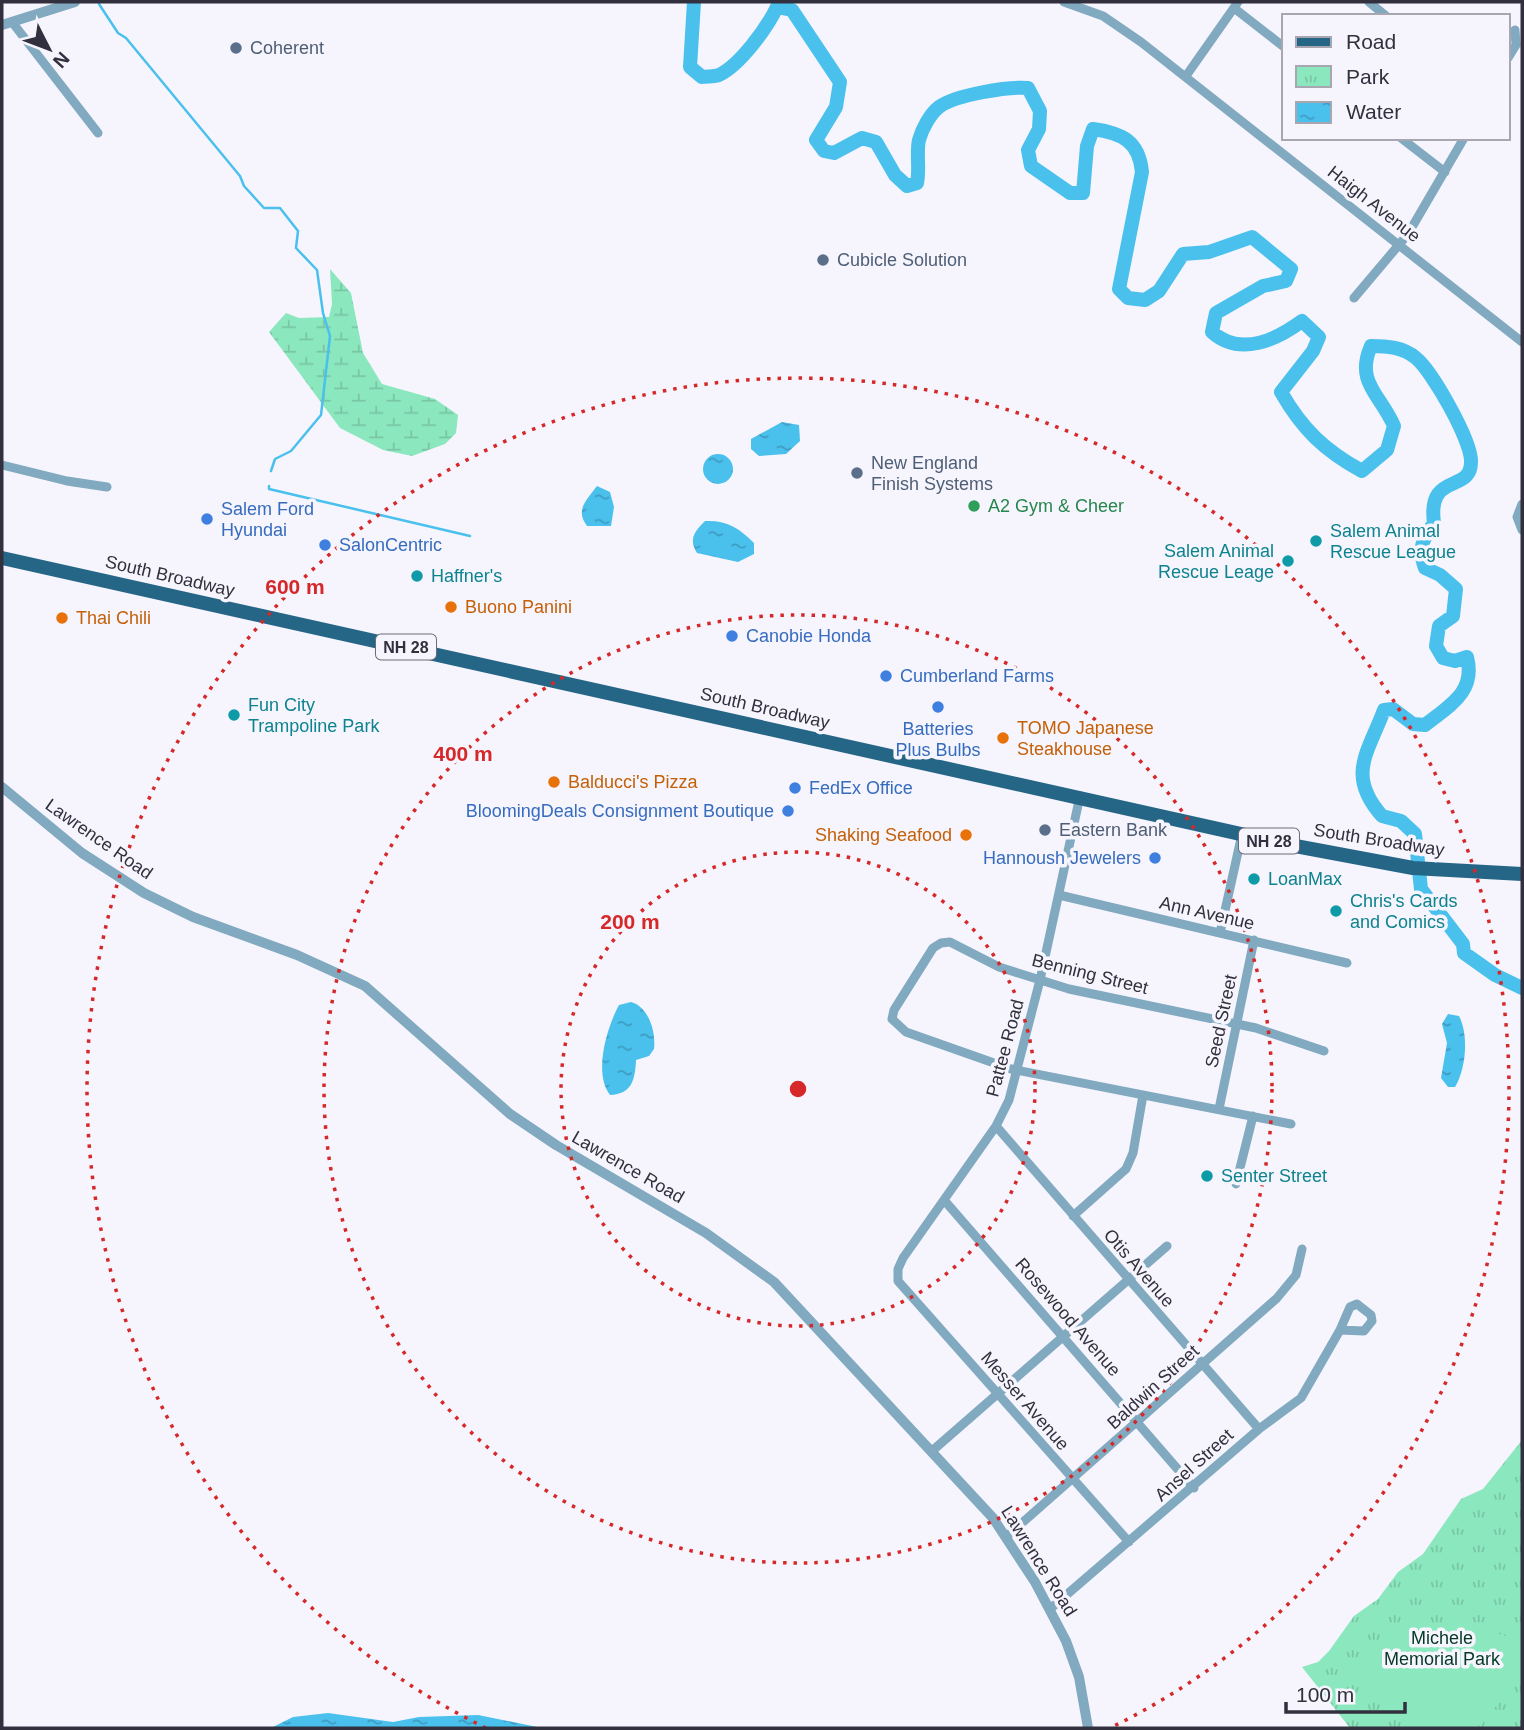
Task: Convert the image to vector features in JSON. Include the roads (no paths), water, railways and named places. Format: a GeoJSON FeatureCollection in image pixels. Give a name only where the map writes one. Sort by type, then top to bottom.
{"type":"FeatureCollection","features":[{"type":"Feature","properties":{"kind":"main road","name":"South Broadway"},"geometry":{"type":"LineString","coordinates":[[2,558],[1242,834],[1413,868],[1522,874]]}},
{"type":"Feature","properties":{"kind":"street"},"geometry":{"type":"LineString","coordinates":[[75,2],[7,23],[98,133]]}},
{"type":"Feature","properties":{"kind":"street","name":"Haigh Avenue"},"geometry":{"type":"LineString","coordinates":[[1064,2],[1119,25],[1522,342]]}},
{"type":"Feature","properties":{"kind":"street"},"geometry":{"type":"LineString","coordinates":[[1369,2],[1384,14]]}},
{"type":"Feature","properties":{"kind":"street"},"geometry":{"type":"LineString","coordinates":[[1186,76],[1236,5],[1282,45]]}},
{"type":"Feature","properties":{"kind":"street"},"geometry":{"type":"LineString","coordinates":[[1510,55],[1516,45],[1515,30]]}},
{"type":"Feature","properties":{"kind":"street"},"geometry":{"type":"LineString","coordinates":[[1404,140],[1445,172]]}},
{"type":"Feature","properties":{"kind":"street"},"geometry":{"type":"LineString","coordinates":[[1354,298],[1400,244],[1463,140]]}},
{"type":"Feature","properties":{"kind":"street"},"geometry":{"type":"LineString","coordinates":[[2,465],[66,481],[107,487]]}},
{"type":"Feature","properties":{"kind":"street"},"geometry":{"type":"LineString","coordinates":[[1520,527],[1518,511],[1522,505]]}},
{"type":"Feature","properties":{"kind":"street","name":"Lawrence Road"},"geometry":{"type":"LineString","coordinates":[[2,787],[82,853],[144,893],[193,917],[297,954],[365,986],[510,1114],[556,1145],[706,1233],[774,1282],[981,1503],[1006,1537],[1050,1609],[1079,1677],[1088,1728]]}},
{"type":"Feature","properties":{"kind":"street","name":"Pattee Road"},"geometry":{"type":"LineString","coordinates":[[898,1281],[898,1269],[904,1258],[996,1126],[1009,1100],[1040,980],[1080,796]]}},
{"type":"Feature","properties":{"kind":"street"},"geometry":{"type":"LineString","coordinates":[[1220,933],[1242,834]]}},
{"type":"Feature","properties":{"kind":"street","name":"Ann Avenue"},"geometry":{"type":"LineString","coordinates":[[1059,895],[1348,962]]}},
{"type":"Feature","properties":{"kind":"street","name":"Seed Street"},"geometry":{"type":"LineString","coordinates":[[1219,1109],[1254,940]]}},
{"type":"Feature","properties":{"kind":"street","name":"Benning Street"},"geometry":{"type":"LineString","coordinates":[[1017,1071],[906,1032],[892,1019],[898,1002],[928,956],[941,943],[950,942],[999,967],[1040,980],[1283,1035],[1324,1051]]}},
{"type":"Feature","properties":{"kind":"street"},"geometry":{"type":"LineString","coordinates":[[1017,1071],[1292,1124]]}},
{"type":"Feature","properties":{"kind":"street"},"geometry":{"type":"LineString","coordinates":[[1073,1216],[1126,1169],[1133,1153],[1143,1095]]}},
{"type":"Feature","properties":{"kind":"street"},"geometry":{"type":"LineString","coordinates":[[1236,1184],[1253,1115]]}},
{"type":"Feature","properties":{"kind":"street","name":"Otis Avenue"},"geometry":{"type":"LineString","coordinates":[[996,1126],[1259,1429]]}},
{"type":"Feature","properties":{"kind":"street","name":"Rosewood Avenue"},"geometry":{"type":"LineString","coordinates":[[944,1200],[1194,1488]]}},
{"type":"Feature","properties":{"kind":"street"},"geometry":{"type":"LineString","coordinates":[[932,1451],[1167,1246]]}},
{"type":"Feature","properties":{"kind":"street","name":"Baldwin Street"},"geometry":{"type":"LineString","coordinates":[[1006,1537],[1287,1287],[1296,1275],[1302,1249]]}},
{"type":"Feature","properties":{"kind":"street","name":"Messer Avenue"},"geometry":{"type":"LineString","coordinates":[[898,1281],[1129,1542]]}},
{"type":"Feature","properties":{"kind":"street","name":"Ansel Street"},"geometry":{"type":"LineString","coordinates":[[1050,1609],[1194,1488],[1259,1429],[1304,1395],[1340,1330]]}},
{"type":"Feature","properties":{"kind":"water"},"geometry":{"type":"Polygon","coordinates":[[[782,422],[799,425],[800,441],[786,454],[759,456],[751,449],[751,439],[782,422]]]}},
{"type":"Feature","properties":{"kind":"water"},"geometry":{"type":"Polygon","coordinates":[[[718,454],[724,455],[732,463],[732,475],[724,483],[718,484],[712,483],[704,475],[703,469],[704,463],[712,455],[718,454]]]}},
{"type":"Feature","properties":{"kind":"water"},"geometry":{"type":"Polygon","coordinates":[[[597,486],[610,492],[614,507],[611,526],[587,526],[582,515],[583,506],[597,486]]]}},
{"type":"Feature","properties":{"kind":"water"},"geometry":{"type":"Polygon","coordinates":[[[705,521],[720,522],[738,529],[754,543],[754,554],[738,562],[697,553],[693,539],[705,521]]]}},
{"type":"Feature","properties":{"kind":"water"},"geometry":{"type":"Polygon","coordinates":[[[631,1002],[642,1009],[650,1021],[654,1049],[649,1056],[636,1060],[635,1074],[628,1089],[610,1095],[605,1086],[602,1063],[606,1037],[619,1005],[631,1002]]]}},
{"type":"Feature","properties":{"kind":"water"},"geometry":{"type":"Polygon","coordinates":[[[1448,1014],[1459,1016],[1465,1042],[1464,1062],[1455,1087],[1448,1087],[1441,1078],[1447,1043],[1442,1024],[1448,1014]]]}},
{"type":"Feature","properties":{"kind":"water"},"geometry":{"type":"Polygon","coordinates":[[[328,1713],[393,1722],[419,1717],[478,1715],[542,1728],[271,1728],[293,1717],[328,1713]]]}},
{"type":"Feature","properties":{"kind":"waterway"},"geometry":{"type":"LineString","coordinates":[[694,2],[690,67],[702,77],[719,75],[736,63],[760,35],[777,7],[792,10],[840,82],[836,107],[816,140],[824,151],[834,153],[862,138],[876,142],[895,175],[907,186],[917,183],[919,140],[932,114],[947,103],[982,92],[1028,88],[1040,111],[1039,129],[1028,150],[1031,166],[1070,193],[1083,193],[1087,146],[1093,129],[1127,140],[1137,153],[1142,172],[1119,289],[1128,298],[1145,300],[1159,291],[1183,254],[1209,252],[1252,237],[1291,269],[1286,281],[1263,286],[1216,313],[1212,332],[1223,339],[1246,345],[1281,334],[1302,321],[1319,337],[1313,351],[1281,392],[1297,417],[1316,438],[1362,471],[1387,450],[1394,426],[1368,379],[1366,369],[1371,346],[1400,349],[1411,354],[1423,365],[1441,391],[1470,452],[1469,472],[1437,496],[1434,523],[1424,540],[1422,550],[1425,568],[1440,575],[1456,589],[1453,616],[1439,626],[1436,646],[1443,658],[1455,661],[1467,657],[1468,680],[1459,697],[1425,725],[1413,724],[1393,709],[1384,710],[1367,752],[1363,776],[1371,801],[1382,816],[1401,821],[1415,834],[1421,889],[1463,944],[1464,953],[1495,975],[1522,988]]}},
{"type":"Feature","properties":{"kind":"waterway"},"geometry":{"type":"LineString","coordinates":[[99,4],[118,33],[126,38],[240,176],[244,186],[264,208],[280,208],[298,231],[296,248],[317,270],[323,313],[330,336],[321,415],[291,451],[275,459],[271,471]]}},
{"type":"Feature","properties":{"kind":"waterway"},"geometry":{"type":"LineString","coordinates":[[269,486],[269,489],[470,536]]}},
{"type":"Feature","properties":{"kind":"place","name":"Coherent"},"geometry":{"type":"Point","coordinates":[236,48]}},
{"type":"Feature","properties":{"kind":"place","name":"Cubicle Solution"},"geometry":{"type":"Point","coordinates":[823,260]}},
{"type":"Feature","properties":{"kind":"place","name":"New England Finish Systems"},"geometry":{"type":"Point","coordinates":[857,473]}},
{"type":"Feature","properties":{"kind":"place","name":"A2 Gym & Cheer"},"geometry":{"type":"Point","coordinates":[974,506]}},
{"type":"Feature","properties":{"kind":"place","name":"Salem Ford Hyundai"},"geometry":{"type":"Point","coordinates":[207,519]}},
{"type":"Feature","properties":{"kind":"place","name":"Salem Animal Rescue League"},"geometry":{"type":"Point","coordinates":[1316,541]}},
{"type":"Feature","properties":{"kind":"place","name":"SalonCentric"},"geometry":{"type":"Point","coordinates":[325,545]}},
{"type":"Feature","properties":{"kind":"place","name":"Salem Animal Rescue Leage"},"geometry":{"type":"Point","coordinates":[1288,561]}},
{"type":"Feature","properties":{"kind":"place","name":"Haffner's"},"geometry":{"type":"Point","coordinates":[417,576]}},
{"type":"Feature","properties":{"kind":"place","name":"Buono Panini"},"geometry":{"type":"Point","coordinates":[451,607]}},
{"type":"Feature","properties":{"kind":"place","name":"Thai Chili"},"geometry":{"type":"Point","coordinates":[62,618]}},
{"type":"Feature","properties":{"kind":"place","name":"Canobie Honda"},"geometry":{"type":"Point","coordinates":[732,636]}},
{"type":"Feature","properties":{"kind":"place","name":"Cumberland Farms"},"geometry":{"type":"Point","coordinates":[886,676]}},
{"type":"Feature","properties":{"kind":"place","name":"Batteries Plus Bulbs"},"geometry":{"type":"Point","coordinates":[938,707]}},
{"type":"Feature","properties":{"kind":"place","name":"Fun City Trampoline Park"},"geometry":{"type":"Point","coordinates":[234,715]}},
{"type":"Feature","properties":{"kind":"place","name":"TOMO Japanese Steakhouse"},"geometry":{"type":"Point","coordinates":[1003,738]}},
{"type":"Feature","properties":{"kind":"place","name":"Balducci's Pizza"},"geometry":{"type":"Point","coordinates":[554,782]}},
{"type":"Feature","properties":{"kind":"place","name":"FedEx Office"},"geometry":{"type":"Point","coordinates":[795,788]}},
{"type":"Feature","properties":{"kind":"place","name":"BloomingDeals Consignment Boutique"},"geometry":{"type":"Point","coordinates":[788,811]}},
{"type":"Feature","properties":{"kind":"place","name":"Eastern Bank"},"geometry":{"type":"Point","coordinates":[1045,830]}},
{"type":"Feature","properties":{"kind":"place","name":"Shaking Seafood"},"geometry":{"type":"Point","coordinates":[966,835]}},
{"type":"Feature","properties":{"kind":"place","name":"Hannoush Jewelers"},"geometry":{"type":"Point","coordinates":[1155,858]}},
{"type":"Feature","properties":{"kind":"place","name":"LoanMax"},"geometry":{"type":"Point","coordinates":[1254,879]}},
{"type":"Feature","properties":{"kind":"place","name":"Chris's Cards and Comics"},"geometry":{"type":"Point","coordinates":[1336,911]}},
{"type":"Feature","properties":{"kind":"place","name":"Senter Street"},"geometry":{"type":"Point","coordinates":[1207,1176]}},
{"type":"Feature","properties":{"kind":"park label","name":"Michele Memorial Park"},"geometry":{"type":"Point","coordinates":[1442,1648]}}]}
